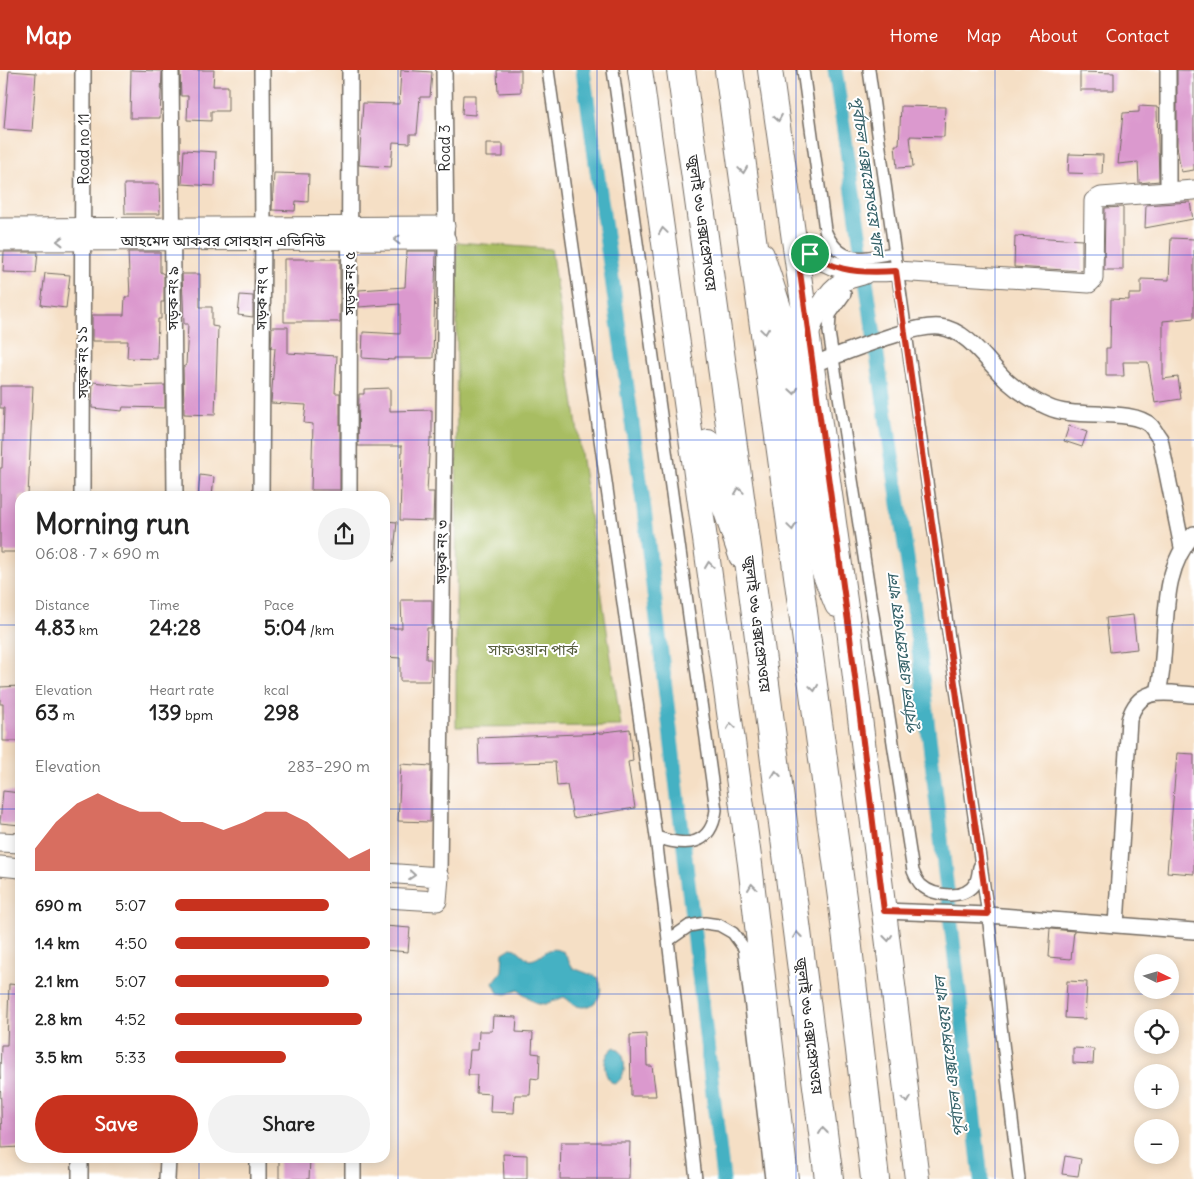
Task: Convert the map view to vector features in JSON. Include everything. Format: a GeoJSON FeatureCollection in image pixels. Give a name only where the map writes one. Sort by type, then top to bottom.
{"type":"FeatureCollection","features":[{"type":"Feature","properties":{"kind":"highway","name":"জুলাই ৩৬ এক্সপ্রেসওয়ে"},"geometry":{"type":"LineString","coordinates":[[681,70],[753,591],[829,1179]]}},
{"type":"Feature","properties":{"kind":"highway"},"geometry":{"type":"LineString","coordinates":[[729,70],[843,906],[876,1179]]}},
{"type":"Feature","properties":{"kind":"main road"},"geometry":{"type":"LineString","coordinates":[[640,70],[669,269],[748,854],[786,1179]]}},
{"type":"Feature","properties":{"kind":"main road"},"geometry":{"type":"LineString","coordinates":[[770,70],[796,243],[849,629],[917,1179]]}},
{"type":"Feature","properties":{"kind":"main road"},"geometry":{"type":"LineString","coordinates":[[751,226],[781,314],[823,570],[833,598],[849,629]]}},
{"type":"Feature","properties":{"kind":"main road"},"geometry":{"type":"LineString","coordinates":[[669,269],[685,312],[713,473],[753,591]]}},
{"type":"Feature","properties":{"kind":"street","name":"Road no 11"},"geometry":{"type":"LineString","coordinates":[[83,70],[84,234]]}},
{"type":"Feature","properties":{"kind":"street","name":"সড়ক নং ৯"},"geometry":{"type":"LineString","coordinates":[[171,70],[174,491]]}},
{"type":"Feature","properties":{"kind":"street","name":"সড়ক নং ৭"},"geometry":{"type":"LineString","coordinates":[[260,491],[263,234],[262,70]]}},
{"type":"Feature","properties":{"kind":"street","name":"সড়ক নং ৫"},"geometry":{"type":"LineString","coordinates":[[349,491],[350,70]]}},
{"type":"Feature","properties":{"kind":"street","name":"Road 3"},"geometry":{"type":"LineString","coordinates":[[444,70],[446,233]]}},
{"type":"Feature","properties":{"kind":"street"},"geometry":{"type":"LineString","coordinates":[[548,70],[656,837],[696,1179]]}},
{"type":"Feature","properties":{"kind":"street"},"geometry":{"type":"LineString","coordinates":[[613,70],[716,810],[714,823],[706,837],[692,843],[671,842],[656,837]]}},
{"type":"Feature","properties":{"kind":"street"},"geometry":{"type":"LineString","coordinates":[[803,70],[825,230],[831,244],[843,254],[858,258],[1089,283],[1093,279],[1094,201],[1101,197],[1194,190]]}},
{"type":"Feature","properties":{"kind":"street"},"geometry":{"type":"LineString","coordinates":[[870,70],[895,262],[988,914],[1019,1179]]}},
{"type":"Feature","properties":{"kind":"street"},"geometry":{"type":"LineString","coordinates":[[1168,70],[1168,193]]}},
{"type":"Feature","properties":{"kind":"street","name":"আহমেদ আকবর সোবহান এভিনিউ"},"geometry":{"type":"LineString","coordinates":[[0,228],[84,234],[446,233]]}},
{"type":"Feature","properties":{"kind":"street","name":"সড়ক নং ৩"},"geometry":{"type":"LineString","coordinates":[[439,877],[446,233]]}},
{"type":"Feature","properties":{"kind":"street","name":"আহমেদ আকবর সোবহান এভিনিউ"},"geometry":{"type":"LineString","coordinates":[[0,241],[84,234]]}},
{"type":"Feature","properties":{"kind":"street","name":"সড়ক নং ১১"},"geometry":{"type":"LineString","coordinates":[[82,491],[84,234]]}},
{"type":"Feature","properties":{"kind":"street"},"geometry":{"type":"LineString","coordinates":[[796,243],[819,261],[842,269],[868,273]]}},
{"type":"Feature","properties":{"kind":"street"},"geometry":{"type":"LineString","coordinates":[[809,335],[816,314],[826,298],[842,282],[895,262]]}},
{"type":"Feature","properties":{"kind":"street"},"geometry":{"type":"LineString","coordinates":[[845,294],[830,315],[829,332],[913,872],[921,885],[944,895],[960,894],[975,883],[980,859]]}},
{"type":"Feature","properties":{"kind":"street"},"geometry":{"type":"LineString","coordinates":[[813,364],[905,332],[924,327],[942,327],[959,334],[980,351],[1008,382],[1050,408],[1074,414],[1135,418],[1150,425],[1160,439],[1182,547]]}},
{"type":"Feature","properties":{"kind":"street"},"geometry":{"type":"LineString","coordinates":[[1158,692],[1162,674],[1170,578],[1182,547],[1194,534]]}},
{"type":"Feature","properties":{"kind":"street"},"geometry":{"type":"LineString","coordinates":[[1116,925],[1129,720],[1133,706],[1144,696],[1158,692],[1194,695]]}},
{"type":"Feature","properties":{"kind":"street"},"geometry":{"type":"LineString","coordinates":[[0,842],[15,843]]}},
{"type":"Feature","properties":{"kind":"street"},"geometry":{"type":"LineString","coordinates":[[0,866],[15,868]]}},
{"type":"Feature","properties":{"kind":"street"},"geometry":{"type":"LineString","coordinates":[[390,873],[439,877],[437,901],[390,898]]}},
{"type":"Feature","properties":{"kind":"street"},"geometry":{"type":"LineString","coordinates":[[884,911],[988,914],[1194,931]]}},
{"type":"Feature","properties":{"kind":"street"},"geometry":{"type":"LineString","coordinates":[[668,940],[689,926],[705,923],[719,925],[733,933],[744,948],[771,1179]]}},
{"type":"Feature","properties":{"kind":"street"},"geometry":{"type":"LineString","coordinates":[[80,1163],[80,1179]]}},
{"type":"Feature","properties":{"kind":"street"},"geometry":{"type":"LineString","coordinates":[[168,1163],[168,1179]]}},
{"type":"Feature","properties":{"kind":"street"},"geometry":{"type":"LineString","coordinates":[[258,1163],[258,1179]]}},
{"type":"Feature","properties":{"kind":"street"},"geometry":{"type":"LineString","coordinates":[[353,1163],[353,1179]]}},
{"type":"Feature","properties":{"kind":"green space","name":"সাফওয়ান পার্ক"},"geometry":{"type":"Polygon","coordinates":[[[457,242],[551,249],[621,726],[456,727],[457,242]]]}},
{"type":"Feature","properties":{"kind":"water"},"geometry":{"type":"Polygon","coordinates":[[[511,948],[516,949],[529,960],[552,949],[564,952],[573,968],[597,977],[601,988],[598,999],[590,1006],[584,1007],[575,1005],[564,997],[545,1004],[537,1004],[518,990],[506,994],[498,993],[493,983],[502,971],[503,953],[511,948]]]}},
{"type":"Feature","properties":{"kind":"water"},"geometry":{"type":"Polygon","coordinates":[[[615,1047],[622,1053],[624,1070],[621,1078],[614,1084],[607,1076],[605,1065],[608,1055],[615,1047]]]}},
{"type":"Feature","properties":{"kind":"building"},"geometry":{"type":"Polygon","coordinates":[[[131,70],[162,71],[160,118],[130,118],[131,70]]]}},
{"type":"Feature","properties":{"kind":"building"},"geometry":{"type":"Polygon","coordinates":[[[214,70],[213,86],[228,86],[228,111],[211,111],[211,121],[187,120],[188,96],[181,96],[180,71],[214,70]]]}},
{"type":"Feature","properties":{"kind":"building"},"geometry":{"type":"Polygon","coordinates":[[[401,70],[432,72],[430,97],[420,97],[417,134],[410,134],[410,143],[393,142],[391,167],[359,165],[363,103],[399,104],[401,70]]]}},
{"type":"Feature","properties":{"kind":"building"},"geometry":{"type":"Polygon","coordinates":[[[497,70],[521,70],[521,92],[498,93],[497,70]]]}},
{"type":"Feature","properties":{"kind":"building"},"geometry":{"type":"Polygon","coordinates":[[[1177,70],[1194,70],[1194,170],[1181,172],[1177,146],[1177,70]]]}},
{"type":"Feature","properties":{"kind":"building"},"geometry":{"type":"Polygon","coordinates":[[[9,71],[36,73],[32,131],[4,129],[9,71]]]}},
{"type":"Feature","properties":{"kind":"building"},"geometry":{"type":"Polygon","coordinates":[[[1080,72],[1114,73],[1114,90],[1080,90],[1080,72]]]}},
{"type":"Feature","properties":{"kind":"building"},"geometry":{"type":"Polygon","coordinates":[[[463,95],[475,95],[475,115],[462,114],[463,95]]]}},
{"type":"Feature","properties":{"kind":"building"},"geometry":{"type":"Polygon","coordinates":[[[901,106],[945,107],[944,137],[910,136],[913,167],[897,168],[895,145],[899,145],[901,106]]]}},
{"type":"Feature","properties":{"kind":"building"},"geometry":{"type":"Polygon","coordinates":[[[1139,106],[1157,107],[1159,181],[1139,183],[1138,162],[1118,164],[1123,113],[1139,112],[1139,106]]]}},
{"type":"Feature","properties":{"kind":"building"},"geometry":{"type":"Polygon","coordinates":[[[486,144],[503,144],[503,157],[486,157],[486,144]]]}},
{"type":"Feature","properties":{"kind":"building"},"geometry":{"type":"Polygon","coordinates":[[[184,150],[216,152],[215,186],[182,184],[184,150]]]}},
{"type":"Feature","properties":{"kind":"building"},"geometry":{"type":"Polygon","coordinates":[[[1069,154],[1103,155],[1102,174],[1068,173],[1069,154]]]}},
{"type":"Feature","properties":{"kind":"building"},"geometry":{"type":"Polygon","coordinates":[[[274,173],[309,174],[308,202],[296,201],[295,211],[272,210],[274,173]]]}},
{"type":"Feature","properties":{"kind":"building"},"geometry":{"type":"Polygon","coordinates":[[[124,184],[159,184],[160,214],[125,214],[124,184]]]}},
{"type":"Feature","properties":{"kind":"building"},"geometry":{"type":"Polygon","coordinates":[[[1190,202],[1193,219],[1145,228],[1146,205],[1190,202]]]}},
{"type":"Feature","properties":{"kind":"building"},"geometry":{"type":"Polygon","coordinates":[[[1123,207],[1123,270],[1104,270],[1105,208],[1123,207]]]}},
{"type":"Feature","properties":{"kind":"building"},"geometry":{"type":"Polygon","coordinates":[[[1015,236],[1082,240],[1082,271],[1014,267],[1015,236]]]}},
{"type":"Feature","properties":{"kind":"building"},"geometry":{"type":"Polygon","coordinates":[[[1171,238],[1194,239],[1194,318],[1163,321],[1163,379],[1178,377],[1181,399],[1155,403],[1148,362],[1123,362],[1124,376],[1106,376],[1106,348],[1110,348],[1111,299],[1129,300],[1129,294],[1141,294],[1141,279],[1169,280],[1171,238]]]}},
{"type":"Feature","properties":{"kind":"building"},"geometry":{"type":"Polygon","coordinates":[[[407,251],[436,251],[433,358],[394,358],[394,360],[362,358],[363,332],[400,334],[400,304],[359,307],[359,290],[405,287],[407,251]]]}},
{"type":"Feature","properties":{"kind":"building"},"geometry":{"type":"Polygon","coordinates":[[[4,252],[38,252],[36,273],[3,272],[4,252]]]}},
{"type":"Feature","properties":{"kind":"building"},"geometry":{"type":"Polygon","coordinates":[[[128,252],[160,252],[160,272],[164,274],[164,302],[161,302],[161,319],[158,319],[157,359],[127,358],[128,341],[92,341],[92,315],[124,315],[125,297],[130,297],[128,252]]]}},
{"type":"Feature","properties":{"kind":"building"},"geometry":{"type":"Polygon","coordinates":[[[284,259],[340,259],[340,322],[284,322],[284,259]]]}},
{"type":"Feature","properties":{"kind":"building"},"geometry":{"type":"Polygon","coordinates":[[[45,273],[70,275],[66,308],[41,305],[45,273]]]}},
{"type":"Feature","properties":{"kind":"building"},"geometry":{"type":"Polygon","coordinates":[[[182,274],[200,274],[200,307],[212,307],[212,326],[218,327],[215,415],[184,414],[183,367],[186,365],[188,324],[184,324],[182,274]]]}},
{"type":"Feature","properties":{"kind":"building"},"geometry":{"type":"Polygon","coordinates":[[[240,295],[253,296],[253,317],[238,315],[240,295]]]}},
{"type":"Feature","properties":{"kind":"building"},"geometry":{"type":"Polygon","coordinates":[[[272,327],[288,327],[288,353],[337,356],[335,393],[340,393],[340,490],[311,490],[313,424],[304,423],[306,405],[271,403],[275,348],[271,348],[272,327]]]}},
{"type":"Feature","properties":{"kind":"building"},"geometry":{"type":"Polygon","coordinates":[[[93,382],[131,386],[165,385],[165,408],[123,407],[122,411],[92,408],[93,382]]]}},
{"type":"Feature","properties":{"kind":"building"},"geometry":{"type":"Polygon","coordinates":[[[0,386],[33,386],[28,491],[15,491],[15,552],[0,552],[0,468],[2,468],[4,408],[0,408],[0,386]]]}},
{"type":"Feature","properties":{"kind":"building"},"geometry":{"type":"Polygon","coordinates":[[[390,388],[390,411],[432,410],[432,439],[430,439],[427,492],[434,492],[433,521],[400,520],[402,446],[358,446],[359,394],[364,394],[364,389],[390,388]]]}},
{"type":"Feature","properties":{"kind":"building"},"geometry":{"type":"Polygon","coordinates":[[[1069,426],[1087,432],[1082,447],[1064,441],[1069,426]]]}},
{"type":"Feature","properties":{"kind":"building"},"geometry":{"type":"Polygon","coordinates":[[[200,475],[214,477],[213,491],[198,491],[200,475]]]}},
{"type":"Feature","properties":{"kind":"building"},"geometry":{"type":"Polygon","coordinates":[[[390,521],[397,522],[393,562],[390,562],[390,521]]]}},
{"type":"Feature","properties":{"kind":"building"},"geometry":{"type":"Polygon","coordinates":[[[401,600],[432,600],[432,628],[427,628],[426,659],[431,659],[430,681],[400,681],[400,658],[390,657],[390,628],[402,628],[401,600]]]}},
{"type":"Feature","properties":{"kind":"building"},"geometry":{"type":"Polygon","coordinates":[[[1133,615],[1137,649],[1110,652],[1106,618],[1133,615]]]}},
{"type":"Feature","properties":{"kind":"building"},"geometry":{"type":"Polygon","coordinates":[[[15,686],[15,741],[3,741],[3,704],[0,704],[0,687],[15,686]]]}},
{"type":"Feature","properties":{"kind":"building"},"geometry":{"type":"Polygon","coordinates":[[[630,729],[633,761],[628,762],[635,808],[573,818],[567,785],[557,786],[555,762],[479,764],[478,738],[604,733],[630,729]]]}},
{"type":"Feature","properties":{"kind":"building"},"geometry":{"type":"Polygon","coordinates":[[[1177,753],[1194,754],[1194,874],[1167,872],[1177,753]]]}},
{"type":"Feature","properties":{"kind":"building"},"geometry":{"type":"Polygon","coordinates":[[[401,764],[431,766],[430,822],[398,821],[401,764]]]}},
{"type":"Feature","properties":{"kind":"building"},"geometry":{"type":"Polygon","coordinates":[[[3,791],[15,792],[15,824],[0,823],[3,791]]]}},
{"type":"Feature","properties":{"kind":"building"},"geometry":{"type":"Polygon","coordinates":[[[390,926],[410,928],[408,952],[390,950],[390,926]]]}},
{"type":"Feature","properties":{"kind":"building"},"geometry":{"type":"Polygon","coordinates":[[[1050,929],[1074,931],[1071,959],[1048,957],[1050,929]]]}},
{"type":"Feature","properties":{"kind":"building"},"geometry":{"type":"Polygon","coordinates":[[[1067,981],[1087,982],[1085,1019],[1065,1018],[1067,981]]]}},
{"type":"Feature","properties":{"kind":"building"},"geometry":{"type":"Polygon","coordinates":[[[9,984],[15,985],[15,1147],[2,1148],[1,1045],[7,1045],[9,984]]]}},
{"type":"Feature","properties":{"kind":"building"},"geometry":{"type":"Polygon","coordinates":[[[493,1016],[517,1017],[516,1032],[533,1033],[532,1053],[540,1054],[539,1079],[531,1078],[530,1095],[515,1095],[514,1113],[490,1112],[491,1094],[476,1093],[477,1075],[468,1075],[470,1050],[478,1050],[479,1031],[492,1031],[493,1016]]]}},
{"type":"Feature","properties":{"kind":"building"},"geometry":{"type":"Polygon","coordinates":[[[646,1034],[647,1066],[652,1066],[656,1096],[631,1096],[630,1035],[646,1034]]]}},
{"type":"Feature","properties":{"kind":"building"},"geometry":{"type":"Polygon","coordinates":[[[1073,1048],[1094,1049],[1093,1064],[1073,1063],[1073,1048]]]}},
{"type":"Feature","properties":{"kind":"building"},"geometry":{"type":"Polygon","coordinates":[[[561,1142],[630,1142],[629,1179],[560,1179],[561,1142]]]}},
{"type":"Feature","properties":{"kind":"building"},"geometry":{"type":"Polygon","coordinates":[[[503,1154],[527,1155],[527,1179],[504,1179],[503,1154]]]}},
{"type":"Feature","properties":{"kind":"building"},"geometry":{"type":"Polygon","coordinates":[[[1065,1156],[1081,1159],[1078,1176],[1062,1174],[1065,1156]]]}},
{"type":"Feature","properties":{"kind":"building"},"geometry":{"type":"Polygon","coordinates":[[[279,1163],[310,1163],[309,1179],[279,1179],[279,1163]]]}},
{"type":"Feature","properties":{"kind":"waterway","name":"পূর্বাচল এক্সপ্রেসওয়ে খাল"},"geometry":{"type":"LineString","coordinates":[[583,70],[644,509],[723,1179]]}},
{"type":"Feature","properties":{"kind":"waterway","name":"পূর্বাচল এক্সপ্রেসওয়ে খাল"},"geometry":{"type":"LineString","coordinates":[[835,70],[912,592],[981,1179]]}},
{"type":"Feature","properties":{"kind":"route"},"geometry":{"type":"LineString","coordinates":[[796,243],[810,254],[819,261],[842,269],[868,273],[896,271],[901,289],[988,914],[884,911],[849,629],[796,243]]}}]}
